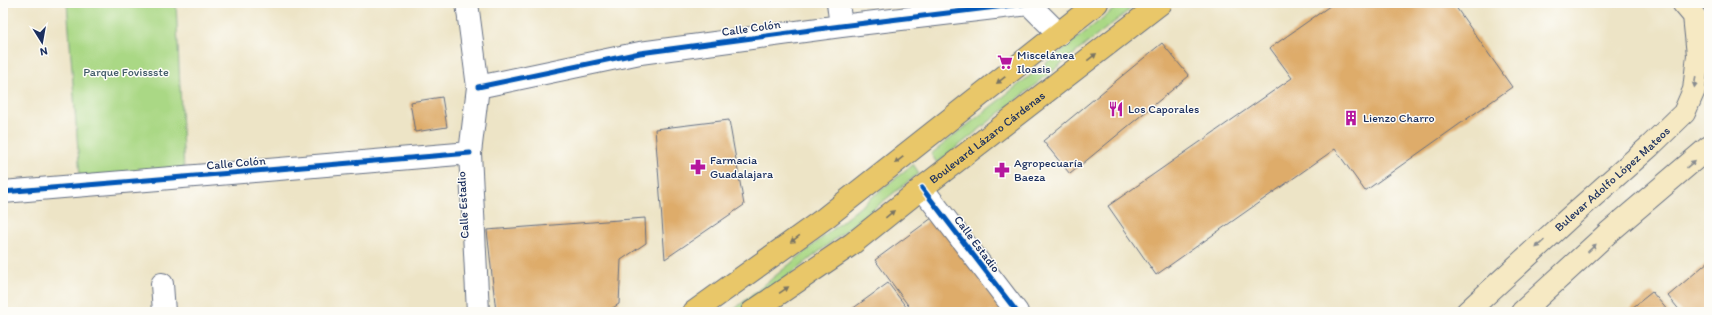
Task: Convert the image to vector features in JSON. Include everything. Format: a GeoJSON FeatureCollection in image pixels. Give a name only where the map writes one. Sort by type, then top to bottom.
{"type":"FeatureCollection","features":[{"type":"Feature","properties":{"kind":"main road"},"geometry":{"type":"LineString","coordinates":[[694,312],[825,218],[1060,34],[1097,3]]}},
{"type":"Feature","properties":{"kind":"main road","name":"Boulevard Lázaro Cárdenas"},"geometry":{"type":"LineString","coordinates":[[752,312],[852,244],[1161,3]]}},
{"type":"Feature","properties":{"kind":"main road","name":"Bulevar Adolfo López Mateos"},"geometry":{"type":"LineString","coordinates":[[1467,312],[1650,146],[1684,113],[1694,90],[1698,55],[1688,9]]}},
{"type":"Feature","properties":{"kind":"main road"},"geometry":{"type":"LineString","coordinates":[[1522,312],[1608,233],[1709,147]]}},
{"type":"Feature","properties":{"kind":"street","name":"Calle Estadio"},"geometry":{"type":"LineString","coordinates":[[467,3],[478,87],[470,153],[478,312]]}},
{"type":"Feature","properties":{"kind":"street"},"geometry":{"type":"LineString","coordinates":[[838,3],[841,26]]}},
{"type":"Feature","properties":{"kind":"street","name":"Calle Colón"},"geometry":{"type":"LineString","coordinates":[[478,87],[640,53],[1029,3],[1060,34]]}},
{"type":"Feature","properties":{"kind":"street"},"geometry":{"type":"LineString","coordinates":[[1688,9],[1709,35]]}},
{"type":"Feature","properties":{"kind":"street","name":"Calle Colón"},"geometry":{"type":"LineString","coordinates":[[3,192],[470,153]]}},
{"type":"Feature","properties":{"kind":"street","name":"Calle Estadio"},"geometry":{"type":"LineString","coordinates":[[922,188],[1017,312]]}},
{"type":"Feature","properties":{"kind":"street"},"geometry":{"type":"LineString","coordinates":[[162,284],[164,312]]}},
{"type":"Feature","properties":{"kind":"green space","name":"Parque Fovissste"},"geometry":{"type":"Polygon","coordinates":[[[67,3],[176,3],[184,172],[80,177],[67,3]]]}},
{"type":"Feature","properties":{"kind":"green space"},"geometry":{"type":"Polygon","coordinates":[[[1122,3],[1138,3],[937,163],[931,154],[1122,3]]]}},
{"type":"Feature","properties":{"kind":"green space"},"geometry":{"type":"Polygon","coordinates":[[[913,164],[919,173],[773,288],[739,312],[731,312],[913,164]]]}},
{"type":"Feature","properties":{"kind":"building","name":"Lienzo Charro"},"geometry":{"type":"Polygon","coordinates":[[[1334,3],[1453,3],[1512,87],[1365,191],[1335,149],[1156,275],[1108,206],[1292,78],[1270,48],[1334,3]]]}},
{"type":"Feature","properties":{"kind":"building","name":"Los Caporales"},"geometry":{"type":"Polygon","coordinates":[[[1162,43],[1189,76],[1070,174],[1043,141],[1162,43]]]}},
{"type":"Feature","properties":{"kind":"building"},"geometry":{"type":"Polygon","coordinates":[[[442,97],[447,127],[415,132],[410,102],[442,97]]]}},
{"type":"Feature","properties":{"kind":"building","name":"Farmacia Guadalajara"},"geometry":{"type":"Polygon","coordinates":[[[729,120],[744,205],[665,259],[655,129],[729,120]]]}},
{"type":"Feature","properties":{"kind":"building"},"geometry":{"type":"Polygon","coordinates":[[[936,215],[1008,312],[913,312],[875,260],[936,215]]]}},
{"type":"Feature","properties":{"kind":"building"},"geometry":{"type":"Polygon","coordinates":[[[645,218],[646,243],[621,260],[619,304],[606,312],[496,312],[487,230],[645,218]]]}},
{"type":"Feature","properties":{"kind":"building"},"geometry":{"type":"Polygon","coordinates":[[[1709,261],[1709,312],[1681,312],[1668,296],[1709,261]]]}},
{"type":"Feature","properties":{"kind":"building"},"geometry":{"type":"Polygon","coordinates":[[[888,283],[910,312],[848,312],[888,283]]]}},
{"type":"Feature","properties":{"kind":"building"},"geometry":{"type":"Polygon","coordinates":[[[1652,292],[1669,312],[1627,312],[1652,292]]]}},
{"type":"Feature","properties":{"kind":"cycle path"},"geometry":{"type":"LineString","coordinates":[[478,87],[640,53],[1029,3]]}},
{"type":"Feature","properties":{"kind":"cycle path"},"geometry":{"type":"LineString","coordinates":[[3,192],[470,153]]}},
{"type":"Feature","properties":{"kind":"cycle path"},"geometry":{"type":"LineString","coordinates":[[922,188],[1017,312]]}},
{"type":"Feature","properties":{"kind":"place","name":"Miscelánea Iloasis"},"geometry":{"type":"Point","coordinates":[1005,62]}},
{"type":"Feature","properties":{"kind":"place","name":"Los Caporales"},"geometry":{"type":"Point","coordinates":[1116,109]}},
{"type":"Feature","properties":{"kind":"place","name":"Lienzo Charro"},"geometry":{"type":"Point","coordinates":[1351,118]}},
{"type":"Feature","properties":{"kind":"place","name":"Farmacia Guadalajara"},"geometry":{"type":"Point","coordinates":[698,167]}},
{"type":"Feature","properties":{"kind":"place","name":"Agropecuaría Baeza"},"geometry":{"type":"Point","coordinates":[1002,170]}}]}
